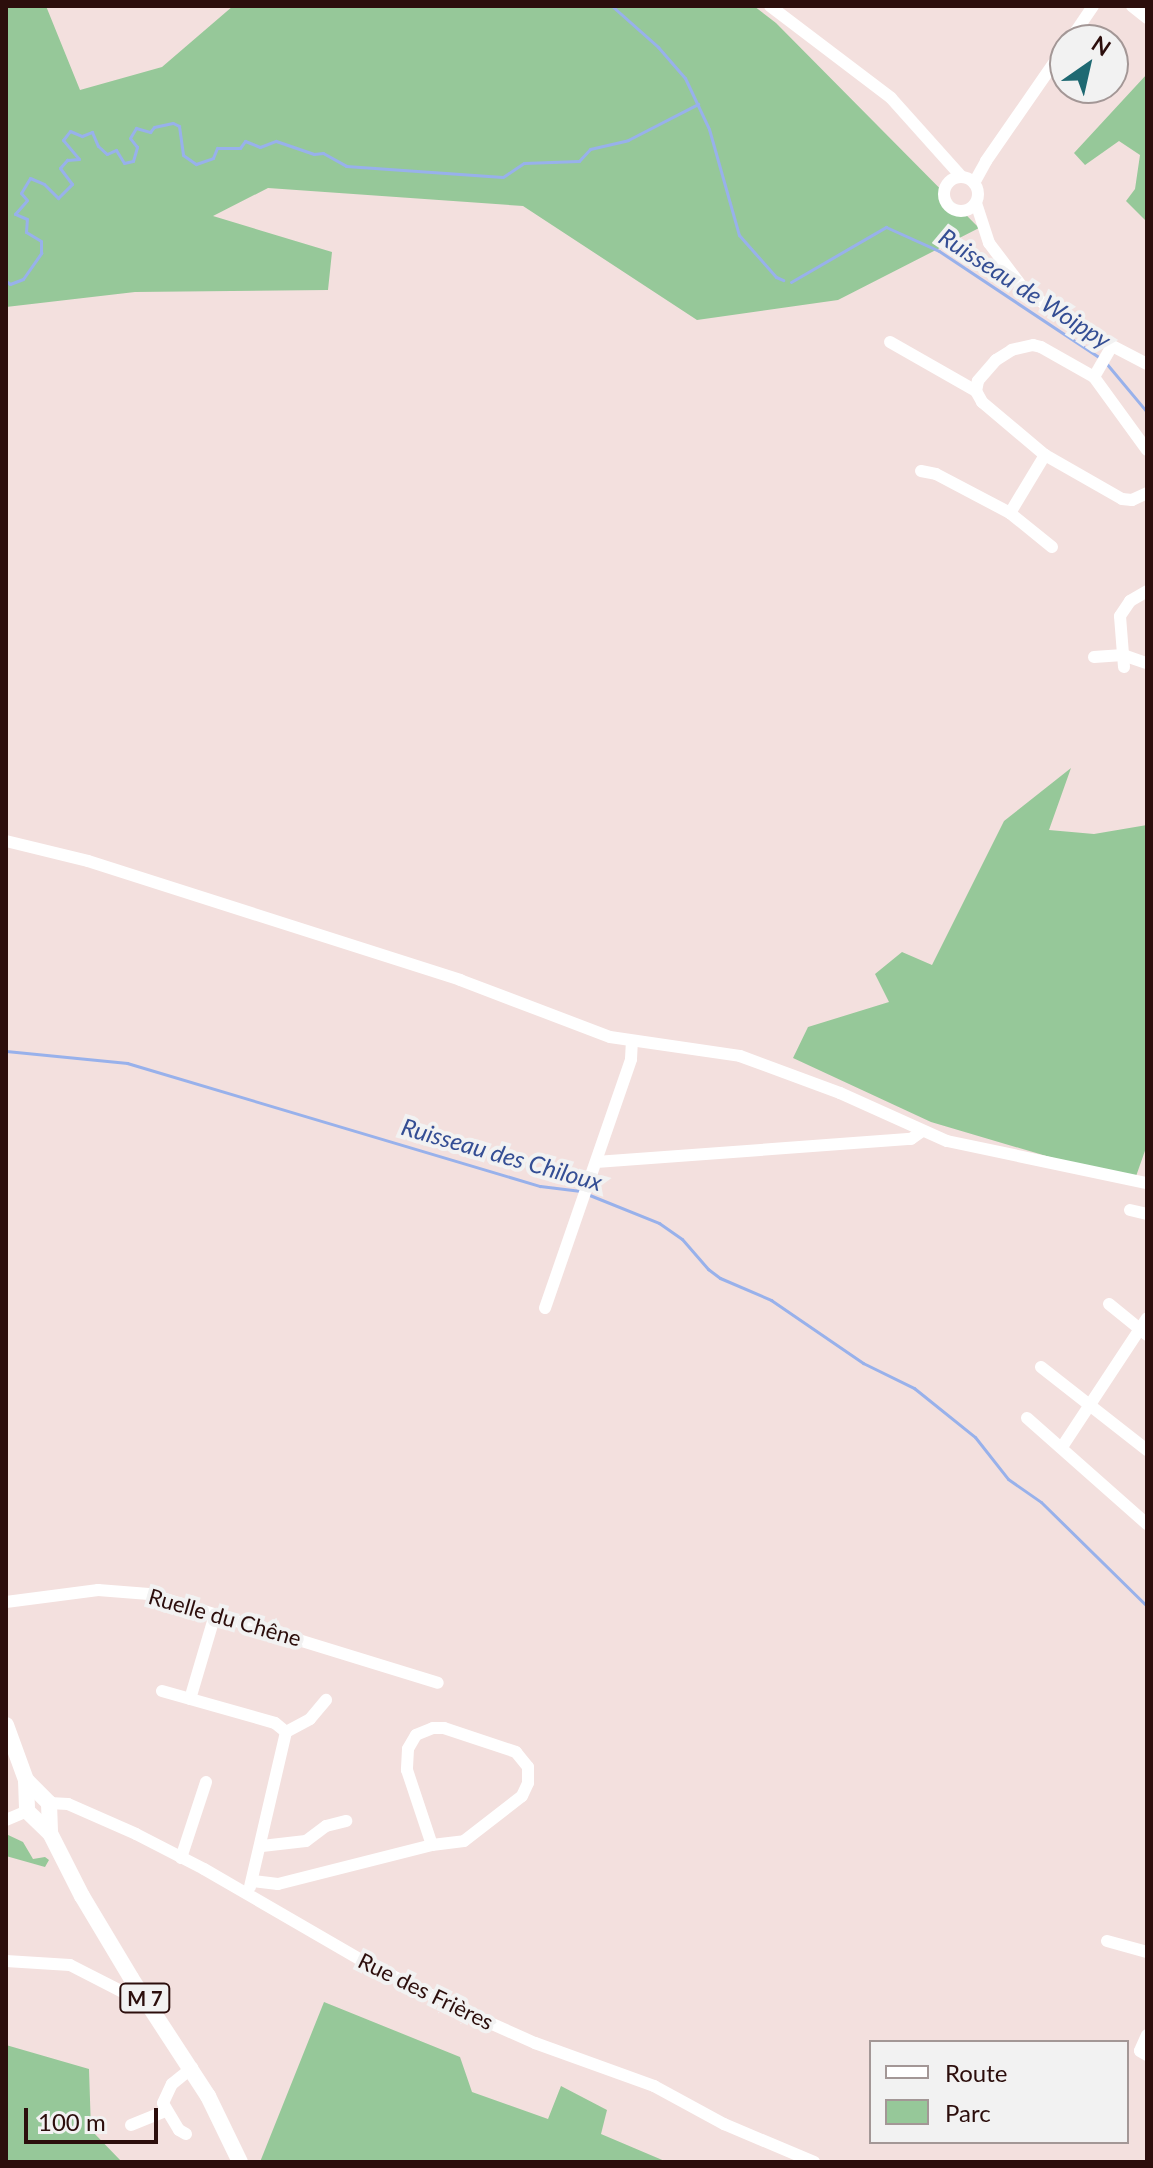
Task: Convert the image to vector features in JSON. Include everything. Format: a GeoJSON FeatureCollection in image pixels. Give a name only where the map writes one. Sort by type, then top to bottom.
{"type":"FeatureCollection","features":[{"type":"Feature","properties":{"kind":"main road"},"geometry":{"type":"LineString","coordinates":[[6,1725],[38,1807]]}},
{"type":"Feature","properties":{"kind":"main road","name":"M 7"},"geometry":{"type":"LineString","coordinates":[[38,1807],[82,1896],[192,2068],[240,2162]]}},
{"type":"Feature","properties":{"kind":"street"},"geometry":{"type":"LineString","coordinates":[[770,6],[891,98],[912,118],[943,160],[974,183],[984,235]]}},
{"type":"Feature","properties":{"kind":"street"},"geometry":{"type":"LineString","coordinates":[[1081,24],[1093,6]]}},
{"type":"Feature","properties":{"kind":"street"},"geometry":{"type":"LineString","coordinates":[[1132,6],[1147,18]]}},
{"type":"Feature","properties":{"kind":"street"},"geometry":{"type":"LineString","coordinates":[[974,183],[1049,70]]}},
{"type":"Feature","properties":{"kind":"street"},"geometry":{"type":"LineString","coordinates":[[943,160],[947,185],[945,201],[984,235],[1007,271],[1039,302],[1110,349],[1147,364]]}},
{"type":"Feature","properties":{"kind":"street"},"geometry":{"type":"LineString","coordinates":[[947,185],[962,177]]}},
{"type":"Feature","properties":{"kind":"street"},"geometry":{"type":"LineString","coordinates":[[957,211],[968,210],[976,203]]}},
{"type":"Feature","properties":{"kind":"street"},"geometry":{"type":"LineString","coordinates":[[890,342],[976,391],[982,402],[1045,455],[1122,499],[1132,500],[1147,493]]}},
{"type":"Feature","properties":{"kind":"street"},"geometry":{"type":"LineString","coordinates":[[976,391],[978,381],[996,360],[1025,346],[1041,347],[1096,373],[1147,450]]}},
{"type":"Feature","properties":{"kind":"street"},"geometry":{"type":"LineString","coordinates":[[1096,373],[1110,349]]}},
{"type":"Feature","properties":{"kind":"street"},"geometry":{"type":"LineString","coordinates":[[1010,513],[1045,455]]}},
{"type":"Feature","properties":{"kind":"street"},"geometry":{"type":"LineString","coordinates":[[921,471],[936,474],[1010,513],[1052,547]]}},
{"type":"Feature","properties":{"kind":"street"},"geometry":{"type":"LineString","coordinates":[[1123,661],[1120,616],[1130,601],[1147,591]]}},
{"type":"Feature","properties":{"kind":"street"},"geometry":{"type":"LineString","coordinates":[[1094,657],[1146,663]]}},
{"type":"Feature","properties":{"kind":"street"},"geometry":{"type":"LineString","coordinates":[[6,841],[88,861],[186,895],[460,980],[576,1025],[632,1042],[740,1056],[840,1093],[947,1141],[1140,1182],[1147,1190]]}},
{"type":"Feature","properties":{"kind":"street"},"geometry":{"type":"LineString","coordinates":[[545,1308],[631,1059],[632,1042]]}},
{"type":"Feature","properties":{"kind":"street"},"geometry":{"type":"LineString","coordinates":[[596,1162],[896,1141],[911,1139],[922,1131]]}},
{"type":"Feature","properties":{"kind":"street"},"geometry":{"type":"LineString","coordinates":[[1130,1210],[1147,1214]]}},
{"type":"Feature","properties":{"kind":"street"},"geometry":{"type":"LineString","coordinates":[[1062,1447],[1145,1327],[1109,1304]]}},
{"type":"Feature","properties":{"kind":"street"},"geometry":{"type":"LineString","coordinates":[[1041,1367],[1086,1409],[1147,1450]]}},
{"type":"Feature","properties":{"kind":"street"},"geometry":{"type":"LineString","coordinates":[[1027,1418],[1147,1524]]}},
{"type":"Feature","properties":{"kind":"street","name":"Ruelle du Chêne"},"geometry":{"type":"LineString","coordinates":[[6,1602],[98,1590],[149,1594],[438,1683]]}},
{"type":"Feature","properties":{"kind":"street"},"geometry":{"type":"LineString","coordinates":[[190,1699],[214,1618]]}},
{"type":"Feature","properties":{"kind":"street"},"geometry":{"type":"LineString","coordinates":[[162,1691],[275,1723],[286,1732]]}},
{"type":"Feature","properties":{"kind":"street"},"geometry":{"type":"LineString","coordinates":[[326,1700],[310,1719],[286,1732],[262,1846],[250,1887],[278,1884],[432,1845],[464,1841],[522,1796],[528,1783],[528,1767],[516,1752],[444,1728],[433,1728],[416,1735],[408,1749],[407,1770],[432,1845]]}},
{"type":"Feature","properties":{"kind":"street"},"geometry":{"type":"LineString","coordinates":[[181,1858],[206,1782]]}},
{"type":"Feature","properties":{"kind":"street","name":"Rue des Frières"},"geometry":{"type":"LineString","coordinates":[[38,1807],[68,1804],[250,1887],[359,1959],[463,2011],[535,2043],[654,2086],[724,2124],[814,2162]]}},
{"type":"Feature","properties":{"kind":"street"},"geometry":{"type":"LineString","coordinates":[[6,1820],[38,1807]]}},
{"type":"Feature","properties":{"kind":"street"},"geometry":{"type":"LineString","coordinates":[[262,1846],[306,1841],[326,1826],[346,1821]]}},
{"type":"Feature","properties":{"kind":"street"},"geometry":{"type":"LineString","coordinates":[[1107,1941],[1147,1952]]}},
{"type":"Feature","properties":{"kind":"street"},"geometry":{"type":"LineString","coordinates":[[6,1961],[70,1965],[123,1992],[139,1989]]}},
{"type":"Feature","properties":{"kind":"street"},"geometry":{"type":"LineString","coordinates":[[1143,2053],[1147,2035]]}},
{"type":"Feature","properties":{"kind":"street"},"geometry":{"type":"LineString","coordinates":[[186,2134],[163,2103],[172,2084],[192,2068]]}},
{"type":"Feature","properties":{"kind":"street"},"geometry":{"type":"LineString","coordinates":[[131,2125],[166,2111]]}},
{"type":"Feature","properties":{"kind":"green space"},"geometry":{"type":"Polygon","coordinates":[[[6,6],[46,6],[80,90],[162,67],[233,6],[754,6],[776,23],[979,228],[838,300],[697,320],[523,206],[268,188],[213,216],[332,252],[328,290],[135,292],[6,307],[6,6]]]}},
{"type":"Feature","properties":{"kind":"green space"},"geometry":{"type":"Polygon","coordinates":[[[1147,74],[1147,222],[1126,201],[1135,189],[1140,155],[1119,141],[1085,165],[1074,153],[1119,104],[1129,104],[1129,93],[1147,74]]]}},
{"type":"Feature","properties":{"kind":"green space"},"geometry":{"type":"Polygon","coordinates":[[[1071,768],[1049,830],[1094,834],[1147,825],[1147,1145],[1134,1182],[931,1122],[793,1058],[808,1027],[889,1002],[875,974],[902,952],[932,965],[1004,821],[1071,768]]]}},
{"type":"Feature","properties":{"kind":"green space"},"geometry":{"type":"Polygon","coordinates":[[[6,1834],[23,1842],[33,1859],[45,1857],[49,1860],[45,1867],[6,1856],[6,1834]]]}},
{"type":"Feature","properties":{"kind":"green space"},"geometry":{"type":"Polygon","coordinates":[[[324,2002],[460,2057],[472,2092],[548,2119],[561,2086],[607,2110],[601,2134],[667,2162],[260,2162],[324,2002]]]}},
{"type":"Feature","properties":{"kind":"green space"},"geometry":{"type":"Polygon","coordinates":[[[6,2045],[89,2069],[91,2130],[122,2162],[6,2162],[6,2045]]]}},
{"type":"Feature","properties":{"kind":"waterway"},"geometry":{"type":"LineString","coordinates":[[612,6],[658,47],[685,78],[709,129],[739,235],[776,277],[783,280]]}},
{"type":"Feature","properties":{"kind":"waterway"},"geometry":{"type":"LineString","coordinates":[[6,281],[10,284],[23,279],[41,253],[41,241],[26,232],[27,219],[15,214],[27,200],[21,193],[30,178],[44,184],[58,198],[72,184],[60,168],[67,160],[79,159],[63,140],[70,131],[82,136],[92,132],[98,146],[107,154],[116,150],[124,163],[133,161],[137,147],[130,138],[136,128],[150,132],[154,127],[173,123],[179,126],[183,155],[196,164],[213,158],[217,148],[240,148],[245,141],[260,147],[276,141],[314,154],[323,153],[346,166],[503,177],[524,163],[579,161],[590,149],[628,140],[698,104]]}},
{"type":"Feature","properties":{"kind":"waterway","name":"Ruisseau de Woippy"},"geometry":{"type":"LineString","coordinates":[[791,282],[886,227],[939,251],[1100,358]]}},
{"type":"Feature","properties":{"kind":"waterway","name":"Ruisseau de Woippy"},"geometry":{"type":"LineString","coordinates":[[1106,363],[1147,412]]}},
{"type":"Feature","properties":{"kind":"waterway","name":"Ruisseau des Chiloux"},"geometry":{"type":"LineString","coordinates":[[6,1051],[127,1063],[540,1186],[579,1191]]}},
{"type":"Feature","properties":{"kind":"waterway","name":"Ruisseau des Chiloux"},"geometry":{"type":"LineString","coordinates":[[587,1194],[659,1223],[682,1239],[720,1278],[771,1300],[863,1363],[914,1388],[975,1437],[1008,1479],[1041,1502],[1147,1606]]}}]}
